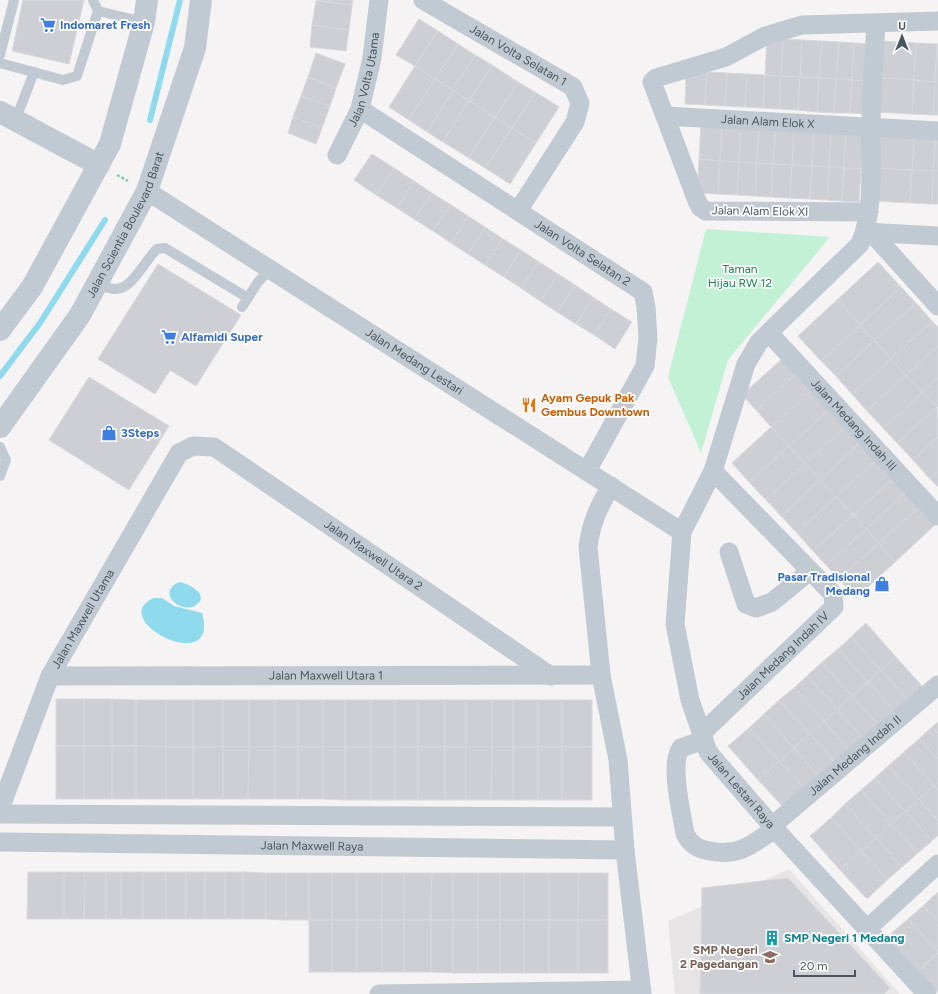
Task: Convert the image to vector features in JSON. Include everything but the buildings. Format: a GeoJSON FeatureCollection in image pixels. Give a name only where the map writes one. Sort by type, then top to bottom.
{"type":"FeatureCollection","features":[{"type":"Feature","properties":{"kind":"street"},"geometry":{"type":"LineString","coordinates":[[0,330],[32,287],[110,144],[144,22],[147,0]]}},
{"type":"Feature","properties":{"kind":"street","name":"Jalan Scientia Boulevard Barat"},"geometry":{"type":"LineString","coordinates":[[0,427],[80,315],[147,191],[195,48],[201,0]]}},
{"type":"Feature","properties":{"kind":"street","name":"Jalan Volta Utama"},"geometry":{"type":"LineString","coordinates":[[337,155],[360,109],[372,58],[379,0]]}},
{"type":"Feature","properties":{"kind":"street","name":"Jalan Volta Selatan 1"},"geometry":{"type":"LineString","coordinates":[[423,0],[572,87],[580,103],[575,122],[518,212]]}},
{"type":"Feature","properties":{"kind":"street"},"geometry":{"type":"LineString","coordinates":[[682,532],[713,471],[746,364],[759,342],[860,244],[868,232],[870,127],[876,24],[938,21]]}},
{"type":"Feature","properties":{"kind":"street","name":"Jalan Alam Elok XI"},"geometry":{"type":"LineString","coordinates":[[869,212],[706,211],[700,207],[697,201],[652,82],[656,78],[726,57],[765,36],[802,25],[876,24]]}},
{"type":"Feature","properties":{"kind":"street","name":"Jalan Volta Selatan 2"},"geometry":{"type":"LineString","coordinates":[[360,109],[643,292],[646,307],[648,338],[645,366],[587,471]]}},
{"type":"Feature","properties":{"kind":"street"},"geometry":{"type":"LineString","coordinates":[[8,115],[99,166]]}},
{"type":"Feature","properties":{"kind":"street","name":"Jalan Alam Elok X"},"geometry":{"type":"LineString","coordinates":[[665,116],[938,131]]}},
{"type":"Feature","properties":{"kind":"street","name":"Jalan Medang Lestari"},"geometry":{"type":"LineString","coordinates":[[147,191],[682,532]]}},
{"type":"Feature","properties":{"kind":"street"},"geometry":{"type":"LineString","coordinates":[[868,232],[938,236]]}},
{"type":"Feature","properties":{"kind":"street"},"geometry":{"type":"LineString","coordinates":[[868,232],[938,306]]}},
{"type":"Feature","properties":{"kind":"street","name":"Jalan Medang Indah III"},"geometry":{"type":"LineString","coordinates":[[769,333],[938,516]]}},
{"type":"Feature","properties":{"kind":"street","name":"Jalan Maxwell Utara 2"},"geometry":{"type":"LineString","coordinates":[[193,446],[214,447],[551,676]]}},
{"type":"Feature","properties":{"kind":"street","name":"Jalan Maxwell Utama"},"geometry":{"type":"LineString","coordinates":[[0,809],[50,676],[179,453],[193,446]]}},
{"type":"Feature","properties":{"kind":"street","name":"Jalan Medang Indah IV"},"geometry":{"type":"LineString","coordinates":[[703,736],[834,607],[833,594],[713,471]]}},
{"type":"Feature","properties":{"kind":"street"},"geometry":{"type":"LineString","coordinates":[[380,994],[642,992],[625,850],[618,760],[601,674],[588,547],[591,527],[603,500],[612,486]]}},
{"type":"Feature","properties":{"kind":"street","name":"Jalan Lestari Raya"},"geometry":{"type":"LineString","coordinates":[[682,532],[675,624],[690,700],[708,752],[774,827],[927,994]]}},
{"type":"Feature","properties":{"kind":"street"},"geometry":{"type":"LineString","coordinates":[[729,552],[746,604],[756,608],[772,602],[810,571]]}},
{"type":"Feature","properties":{"kind":"street","name":"Jalan Maxwell Utara 1"},"geometry":{"type":"LineString","coordinates":[[50,676],[551,676],[601,674]]}},
{"type":"Feature","properties":{"kind":"street","name":"Jalan Medang Indah II"},"geometry":{"type":"LineString","coordinates":[[703,736],[681,748],[677,756],[676,770],[685,834],[689,842],[706,850],[722,854],[736,852],[745,849],[774,827],[938,685]]}},
{"type":"Feature","properties":{"kind":"street"},"geometry":{"type":"LineString","coordinates":[[0,814],[622,817]]}},
{"type":"Feature","properties":{"kind":"street"},"geometry":{"type":"LineString","coordinates":[[192,815],[192,844]]}},
{"type":"Feature","properties":{"kind":"street"},"geometry":{"type":"LineString","coordinates":[[404,846],[406,816]]}},
{"type":"Feature","properties":{"kind":"street","name":"Jalan Maxwell Raya"},"geometry":{"type":"LineString","coordinates":[[0,842],[625,850]]}},
{"type":"Feature","properties":{"kind":"street"},"geometry":{"type":"LineString","coordinates":[[868,928],[938,864]]}},
{"type":"Feature","properties":{"kind":"lane"},"geometry":{"type":"LineString","coordinates":[[0,56],[14,0]]}},
{"type":"Feature","properties":{"kind":"lane"},"geometry":{"type":"LineString","coordinates":[[0,63],[63,80],[77,76],[98,11],[93,0]]}},
{"type":"Feature","properties":{"kind":"lane"},"geometry":{"type":"LineString","coordinates":[[98,11],[144,22]]}},
{"type":"Feature","properties":{"kind":"lane"},"geometry":{"type":"LineString","coordinates":[[8,115],[34,72]]}},
{"type":"Feature","properties":{"kind":"lane"},"geometry":{"type":"LineString","coordinates":[[96,284],[115,289],[125,287],[132,281],[156,249],[165,248],[171,250],[245,302],[270,268]]}},
{"type":"Feature","properties":{"kind":"lane"},"geometry":{"type":"LineString","coordinates":[[0,447],[6,460],[0,476]]}},
{"type":"Feature","properties":{"kind":"path"},"geometry":{"type":"LineString","coordinates":[[99,166],[147,191]]}},
{"type":"Feature","properties":{"kind":"shaded area","name":"SMP Negeri 2 Pagedangan"},"geometry":{"type":"Polygon","coordinates":[[[789,869],[900,994],[675,994],[668,921],[789,869]]]}},
{"type":"Feature","properties":{"kind":"green space","name":"Taman Hijau RW 12"},"geometry":{"type":"Polygon","coordinates":[[[706,229],[830,237],[728,360],[701,453],[668,377],[706,229]]]}},
{"type":"Feature","properties":{"kind":"water"},"geometry":{"type":"Polygon","coordinates":[[[179,582],[192,587],[200,594],[200,601],[196,605],[184,607],[178,605],[170,597],[172,587],[179,582]]]}},
{"type":"Feature","properties":{"kind":"water"},"geometry":{"type":"Polygon","coordinates":[[[154,598],[162,598],[174,606],[202,613],[203,632],[195,641],[182,643],[166,638],[152,629],[143,618],[142,607],[154,598]]]}},
{"type":"Feature","properties":{"kind":"waterway"},"geometry":{"type":"LineString","coordinates":[[150,120],[180,0]]}},
{"type":"Feature","properties":{"kind":"waterway"},"geometry":{"type":"LineString","coordinates":[[0,376],[40,323],[105,220]]}},
{"type":"Feature","properties":{"kind":"place","name":"Indomaret Fresh"},"geometry":{"type":"Point","coordinates":[48,25]}},
{"type":"Feature","properties":{"kind":"place","name":"Alfamidi Super"},"geometry":{"type":"Point","coordinates":[169,337]}},
{"type":"Feature","properties":{"kind":"place","name":"Ayam Gepuk Pak Gembus Downtown"},"geometry":{"type":"Point","coordinates":[529,405]}},
{"type":"Feature","properties":{"kind":"place","name":"3Steps"},"geometry":{"type":"Point","coordinates":[109,433]}},
{"type":"Feature","properties":{"kind":"place","name":"Pasar Tradisional Medang"},"geometry":{"type":"Point","coordinates":[882,584]}},
{"type":"Feature","properties":{"kind":"place","name":"SMP Negeri 1 Medang"},"geometry":{"type":"Point","coordinates":[772,938]}},
{"type":"Feature","properties":{"kind":"place","name":"SMP Negeri 2 Pagedangan"},"geometry":{"type":"Point","coordinates":[770,957]}}]}
